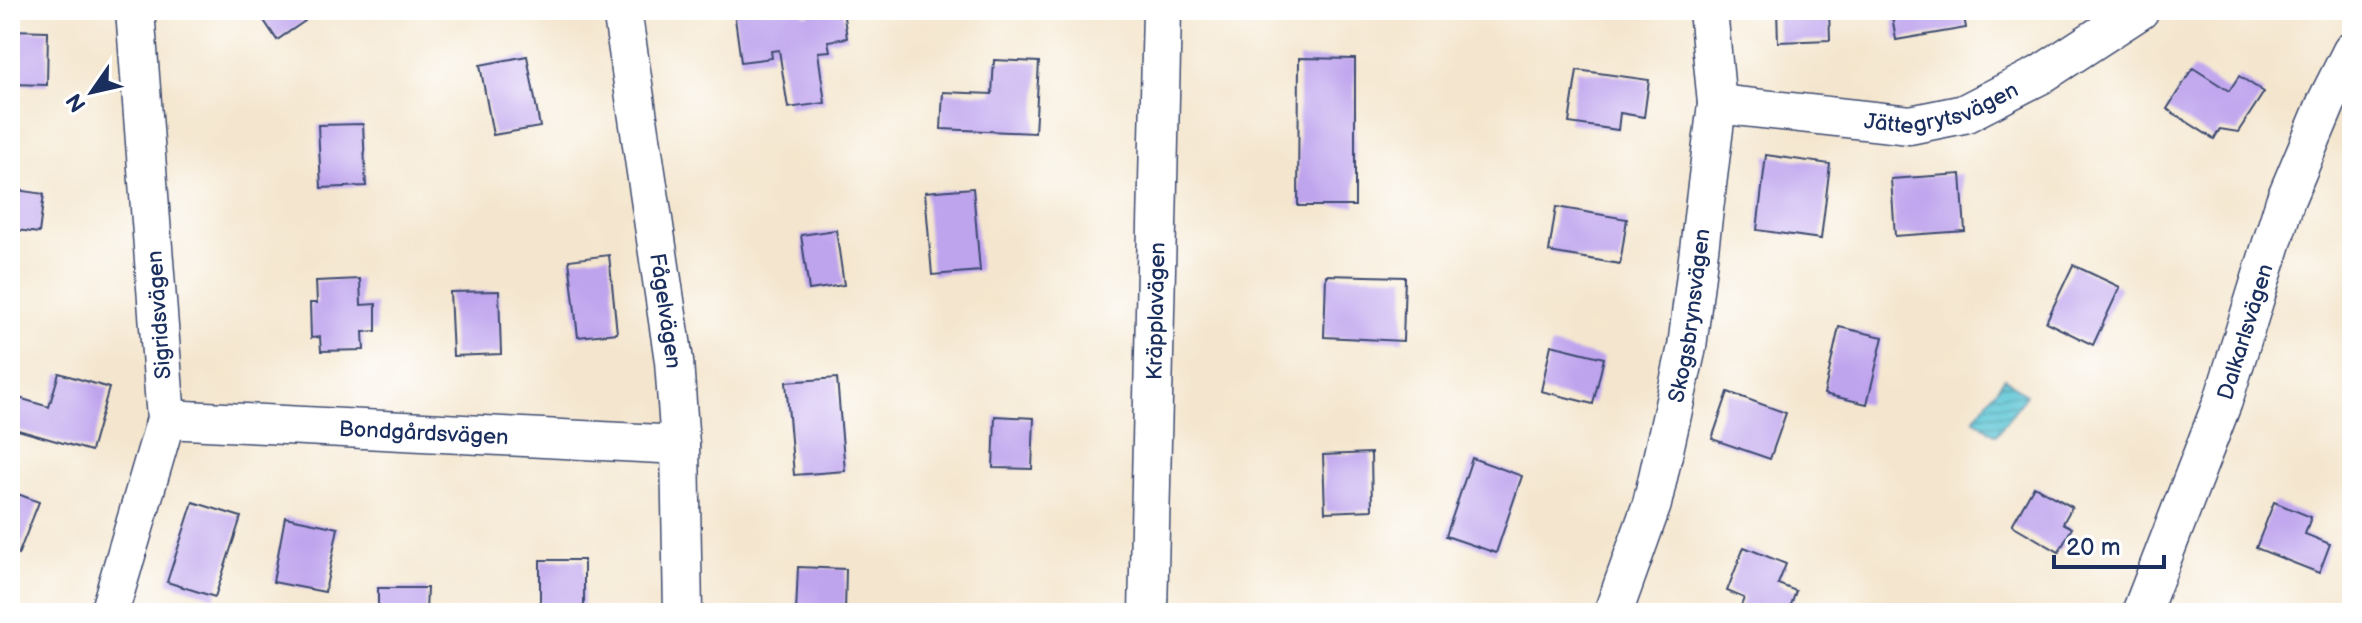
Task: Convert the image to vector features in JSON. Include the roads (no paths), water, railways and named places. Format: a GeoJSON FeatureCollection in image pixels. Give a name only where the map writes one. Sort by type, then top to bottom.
{"type":"FeatureCollection","features":[{"type":"Feature","properties":{"kind":"street","name":"Sigridsvägen"},"geometry":{"type":"LineString","coordinates":[[109,613],[166,419],[135,10]]}},
{"type":"Feature","properties":{"kind":"street","name":"Fågelvägen"},"geometry":{"type":"LineString","coordinates":[[622,10],[674,361],[680,445],[683,613]]}},
{"type":"Feature","properties":{"kind":"street","name":"Kräpplavägen"},"geometry":{"type":"LineString","coordinates":[[1148,613],[1162,10]]}},
{"type":"Feature","properties":{"kind":"street","name":"Skogsbrynsvägen"},"geometry":{"type":"LineString","coordinates":[[1613,613],[1652,504],[1687,347],[1717,104],[1708,10]]}},
{"type":"Feature","properties":{"kind":"street","name":"Jättegrytsvägen"},"geometry":{"type":"LineString","coordinates":[[1717,104],[1910,125],[1964,114],[2040,75],[2140,10]]}},
{"type":"Feature","properties":{"kind":"street","name":"Dalkarlsvägen"},"geometry":{"type":"LineString","coordinates":[[2141,613],[2223,401],[2285,201],[2327,101],[2352,51]]}},
{"type":"Feature","properties":{"kind":"street","name":"Bondgårdsvägen"},"geometry":{"type":"LineString","coordinates":[[166,419],[680,445]]}},
{"type":"Feature","properties":{"kind":"water"},"geometry":{"type":"Polygon","coordinates":[[[2005,378],[2026,395],[1996,435],[1974,419],[2005,378]]]}}]}
